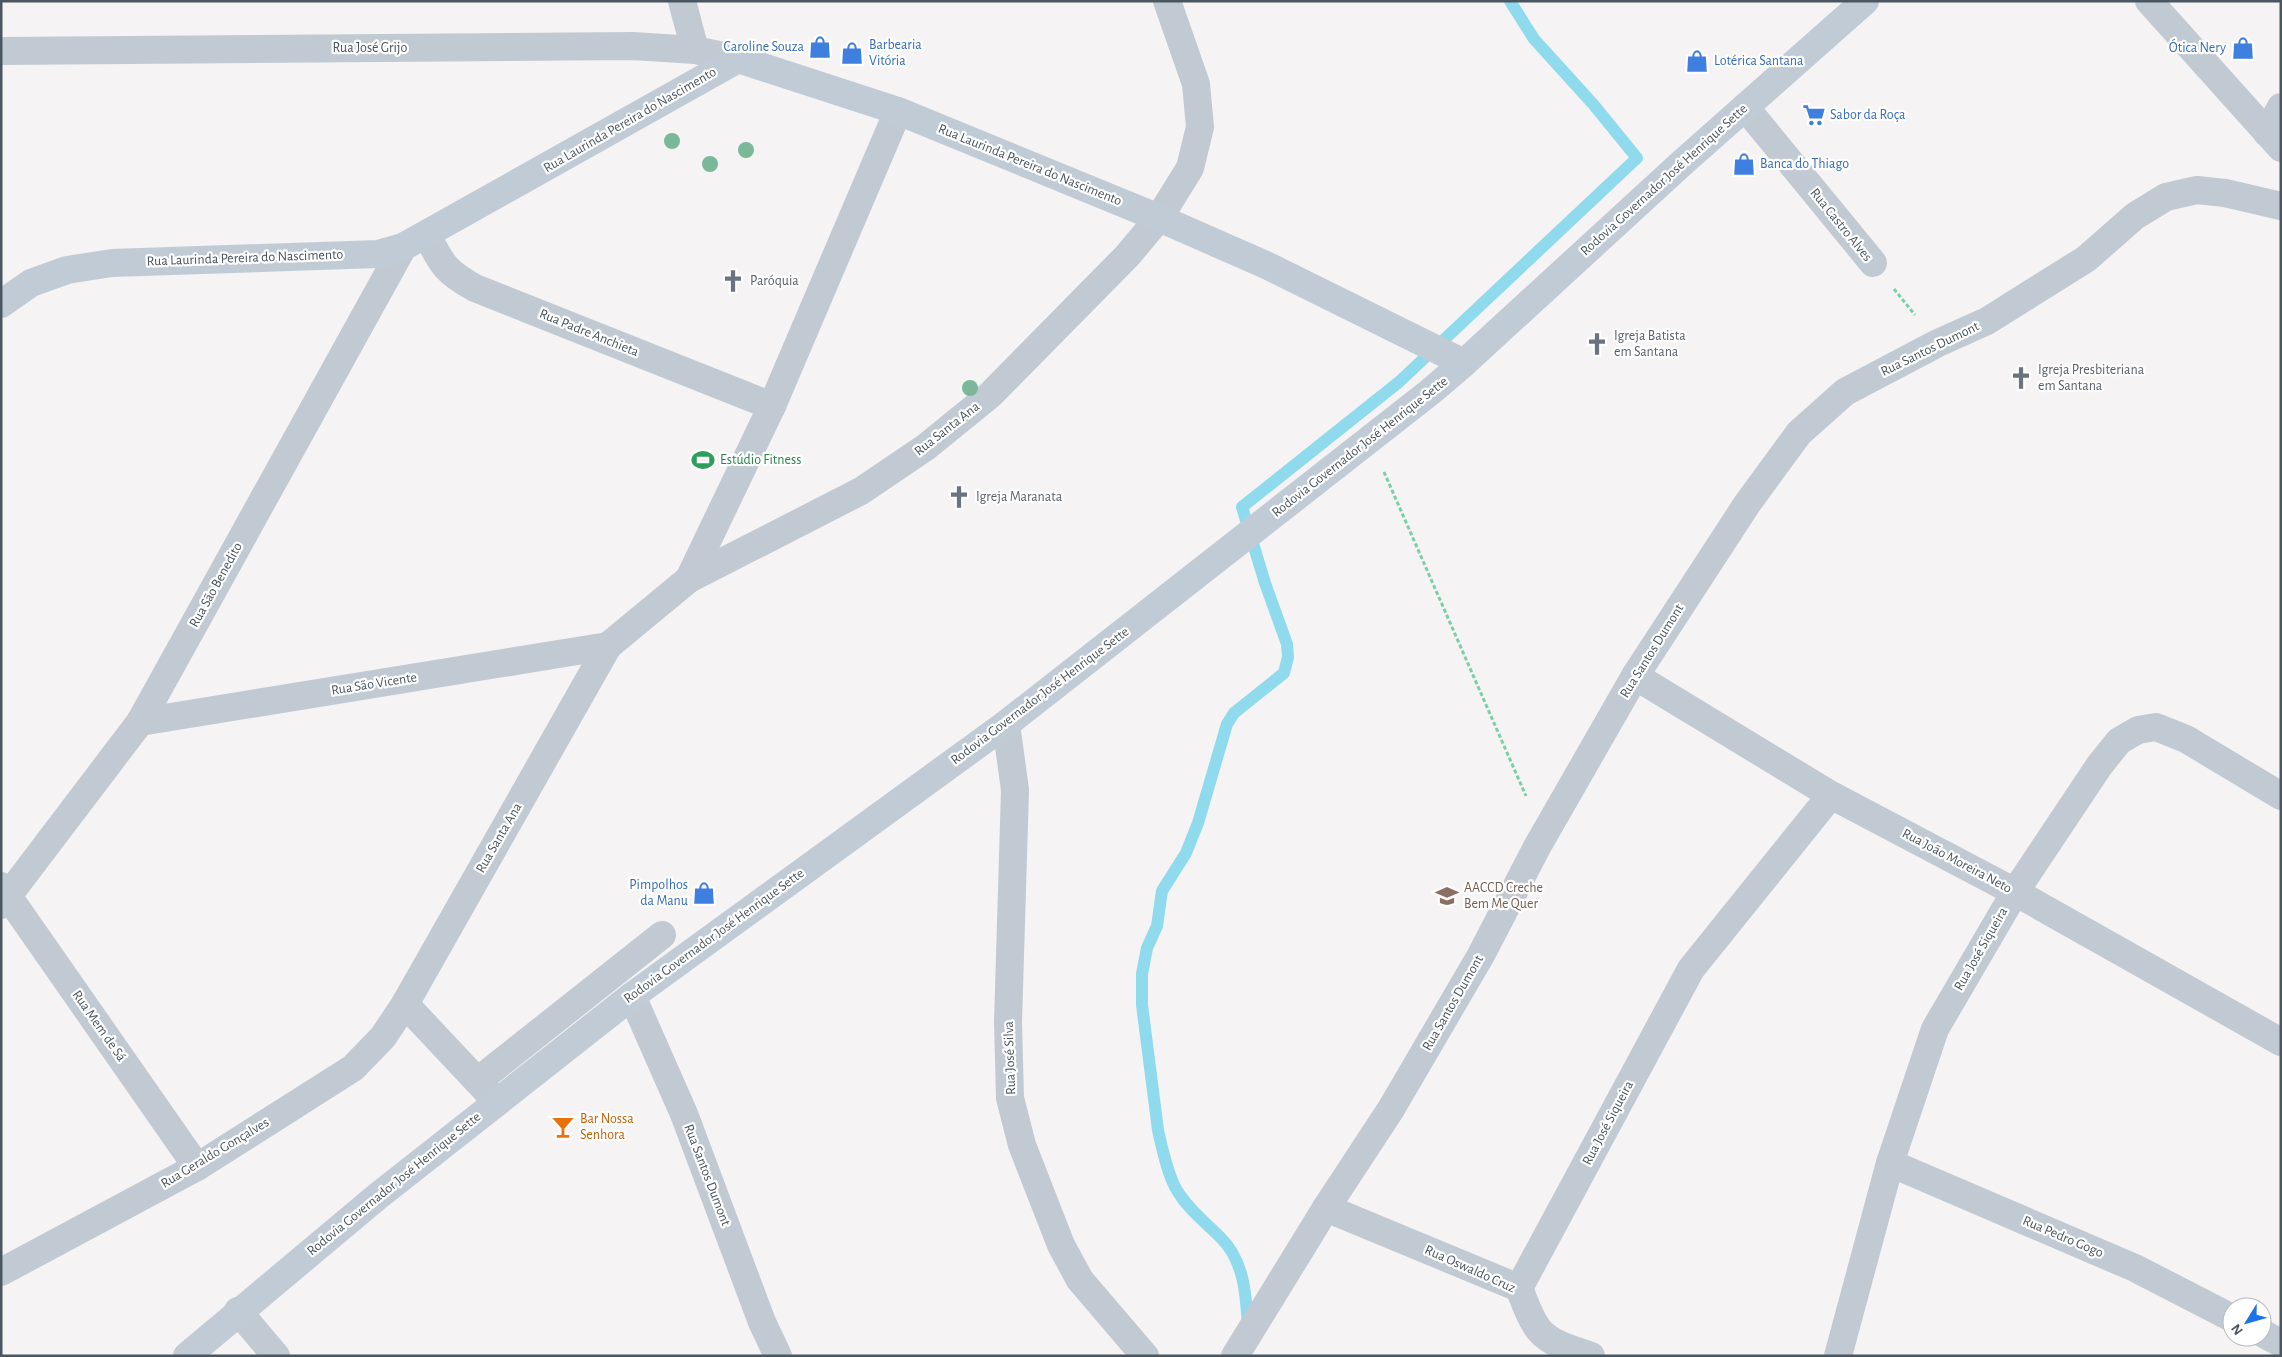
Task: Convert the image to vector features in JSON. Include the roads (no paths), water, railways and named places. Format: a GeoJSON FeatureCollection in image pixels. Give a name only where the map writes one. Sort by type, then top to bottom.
{"type":"FeatureCollection","features":[{"type":"Feature","properties":{"kind":"main road","name":"Rodovia Governador José Henrique Sette"},"geometry":{"type":"LineString","coordinates":[[186,1356],[378,1196],[632,996],[1006,724],[1347,458],[1464,363],[1745,107],[1865,1]]}},
{"type":"Feature","properties":{"kind":"main road","name":"Rua Laurinda Pereira do Nascimento"},"geometry":{"type":"LineString","coordinates":[[1,304],[31,283],[67,270],[112,263],[378,254],[415,241],[738,59],[898,111],[1159,218],[1266,264],[1464,363]]}},
{"type":"Feature","properties":{"kind":"street"},"geometry":{"type":"LineString","coordinates":[[682,1],[694,50]]}},
{"type":"Feature","properties":{"kind":"street","name":"Rua Santa Ana"},"geometry":{"type":"LineString","coordinates":[[405,1004],[608,646],[689,579],[861,491],[926,447],[990,395],[1127,256],[1159,218],[1190,168],[1200,127],[1196,84],[1167,1]]}},
{"type":"Feature","properties":{"kind":"street"},"geometry":{"type":"LineString","coordinates":[[2149,1],[2274,140]]}},
{"type":"Feature","properties":{"kind":"street","name":"Rua José Grijo"},"geometry":{"type":"LineString","coordinates":[[1,51],[633,46],[694,50],[738,59]]}},
{"type":"Feature","properties":{"kind":"street","name":"Rua Castro Alves"},"geometry":{"type":"LineString","coordinates":[[1745,107],[1873,264]]}},
{"type":"Feature","properties":{"kind":"street"},"geometry":{"type":"LineString","coordinates":[[2274,140],[2281,107]]}},
{"type":"Feature","properties":{"kind":"street","name":"Rua Santa Ana"},"geometry":{"type":"LineString","coordinates":[[689,579],[772,406],[898,111]]}},
{"type":"Feature","properties":{"kind":"street","name":"Rua Santos Dumont"},"geometry":{"type":"LineString","coordinates":[[1235,1356],[1326,1208],[1392,1109],[1635,676],[1742,512],[1799,433],[1845,392],[1938,343],[1987,321],[2086,259],[2135,216],[2166,197],[2197,190],[2225,193],[2281,206]]}},
{"type":"Feature","properties":{"kind":"street","name":"Rua Padre Anchieta"},"geometry":{"type":"LineString","coordinates":[[415,241],[456,277],[475,288],[772,406]]}},
{"type":"Feature","properties":{"kind":"street","name":"Rua São Benedito"},"geometry":{"type":"LineString","coordinates":[[4,895],[140,722],[415,241]]}},
{"type":"Feature","properties":{"kind":"street","name":"Rua São Vicente"},"geometry":{"type":"LineString","coordinates":[[140,722],[608,646]]}},
{"type":"Feature","properties":{"kind":"street","name":"Rua João Moreira Neto"},"geometry":{"type":"LineString","coordinates":[[1635,676],[1831,795],[2015,892],[2281,1042]]}},
{"type":"Feature","properties":{"kind":"street","name":"Rua José Silva"},"geometry":{"type":"LineString","coordinates":[[1006,724],[1015,800],[1008,1022],[1010,1098],[1022,1145],[1061,1245],[1080,1280],[1145,1356]]}},
{"type":"Feature","properties":{"kind":"street","name":"Rua José Siqueira"},"geometry":{"type":"LineString","coordinates":[[1838,1356],[1890,1163],[1935,1029],[2015,892],[2099,766],[2119,741],[2138,730],[2156,727],[2186,739],[2281,796]]}},
{"type":"Feature","properties":{"kind":"street","name":"Rua José Siqueira"},"geometry":{"type":"LineString","coordinates":[[1519,1288],[1690,969],[1831,795]]}},
{"type":"Feature","properties":{"kind":"street","name":"Rua Mem de Sá"},"geometry":{"type":"LineString","coordinates":[[4,895],[197,1167]]}},
{"type":"Feature","properties":{"kind":"street"},"geometry":{"type":"LineString","coordinates":[[489,1072],[662,935]]}},
{"type":"Feature","properties":{"kind":"street","name":"Rua Santos Dumont"},"geometry":{"type":"LineString","coordinates":[[632,996],[684,1114],[762,1322],[778,1356]]}},
{"type":"Feature","properties":{"kind":"street"},"geometry":{"type":"LineString","coordinates":[[405,1004],[497,1102]]}},
{"type":"Feature","properties":{"kind":"street","name":"Rua Geraldo Gonçalves"},"geometry":{"type":"LineString","coordinates":[[1,1272],[197,1167],[352,1068],[383,1037],[405,1004]]}},
{"type":"Feature","properties":{"kind":"street","name":"Rua Pedro Gogo"},"geometry":{"type":"LineString","coordinates":[[1890,1163],[2136,1268],[2222,1313]]}},
{"type":"Feature","properties":{"kind":"street","name":"Rua Oswaldo Cruz"},"geometry":{"type":"LineString","coordinates":[[1326,1208],[1519,1288],[1535,1325],[1542,1333],[1554,1342],[1591,1356]]}},
{"type":"Feature","properties":{"kind":"street"},"geometry":{"type":"LineString","coordinates":[[238,1311],[276,1356]]}},
{"type":"Feature","properties":{"kind":"waterway"},"geometry":{"type":"LineString","coordinates":[[1248,1326],[1245,1290],[1234,1256],[1220,1237],[1182,1198],[1174,1186],[1163,1154],[1158,1130],[1142,1005],[1142,974],[1147,948],[1157,926],[1162,891],[1186,853],[1198,823],[1227,724],[1234,713],[1284,673],[1288,657],[1287,644],[1265,583],[1242,507],[1399,382],[1637,158],[1593,104],[1534,39],[1510,1]]}},
{"type":"Feature","properties":{"kind":"place","name":"Caroline Souza"},"geometry":{"type":"Point","coordinates":[820,47]}},
{"type":"Feature","properties":{"kind":"place","name":"Ótica Nery"},"geometry":{"type":"Point","coordinates":[2243,48]}},
{"type":"Feature","properties":{"kind":"place","name":"Barbearia Vitória"},"geometry":{"type":"Point","coordinates":[852,53]}},
{"type":"Feature","properties":{"kind":"place","name":"Lotérica Santana"},"geometry":{"type":"Point","coordinates":[1697,61]}},
{"type":"Feature","properties":{"kind":"place","name":"Sabor da Roça"},"geometry":{"type":"Point","coordinates":[1814,115]}},
{"type":"Feature","properties":{"kind":"place","name":"Banca do Thiago"},"geometry":{"type":"Point","coordinates":[1744,164]}},
{"type":"Feature","properties":{"kind":"place","name":"Paróquia"},"geometry":{"type":"Point","coordinates":[733,281]}},
{"type":"Feature","properties":{"kind":"place","name":"Igreja Batista em Santana"},"geometry":{"type":"Point","coordinates":[1597,344]}},
{"type":"Feature","properties":{"kind":"place","name":"Igreja Presbiteriana em Santana"},"geometry":{"type":"Point","coordinates":[2021,378]}},
{"type":"Feature","properties":{"kind":"place","name":"Estúdio Fitness"},"geometry":{"type":"Point","coordinates":[703,460]}},
{"type":"Feature","properties":{"kind":"place","name":"Igreja Maranata"},"geometry":{"type":"Point","coordinates":[959,497]}},
{"type":"Feature","properties":{"kind":"place","name":"Pimpolhos da Manu"},"geometry":{"type":"Point","coordinates":[704,893]}},
{"type":"Feature","properties":{"kind":"place","name":"AACCD Creche Bem Me Quer"},"geometry":{"type":"Point","coordinates":[1447,896]}},
{"type":"Feature","properties":{"kind":"place","name":"Bar Nossa Senhora"},"geometry":{"type":"Point","coordinates":[563,1127]}}]}
